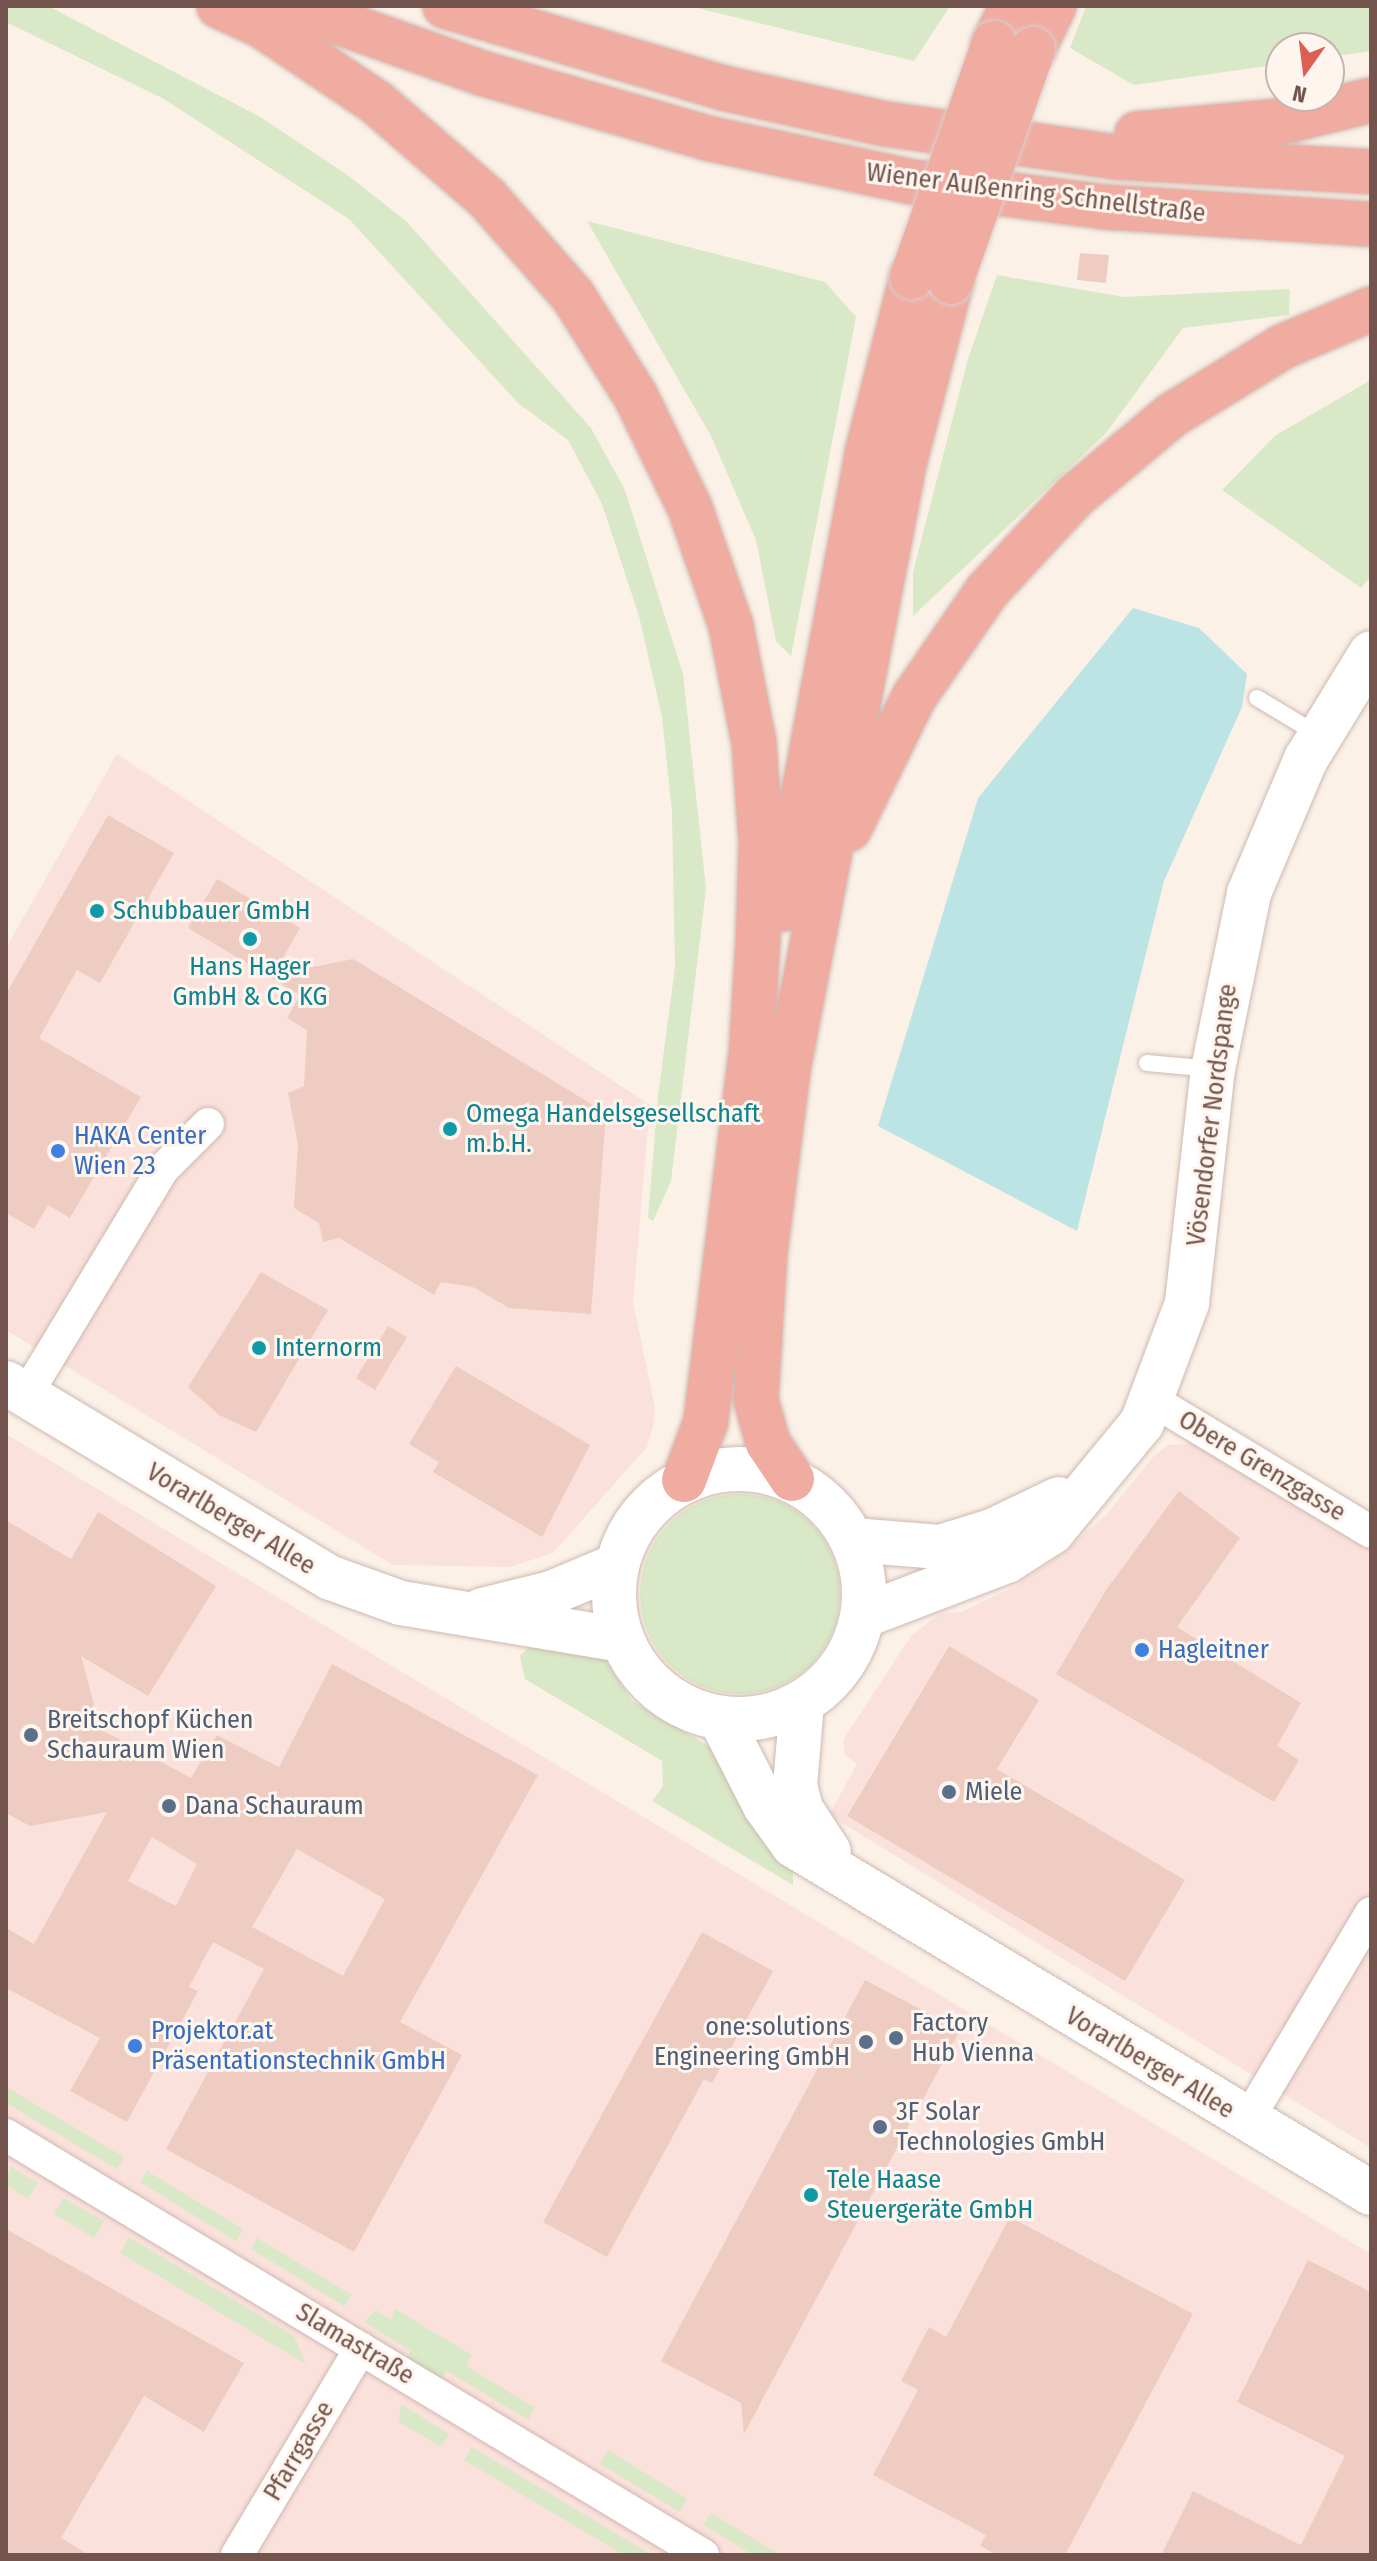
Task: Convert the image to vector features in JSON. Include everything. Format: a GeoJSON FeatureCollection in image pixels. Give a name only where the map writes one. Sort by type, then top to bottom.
{"type":"FeatureCollection","features":[{"type":"Feature","properties":{"kind":"highway"},"geometry":{"type":"LineString","coordinates":[[219,6],[261,25],[377,103],[487,198],[573,296],[636,397],[690,508],[726,611],[754,743],[761,843],[751,1053]]}},
{"type":"Feature","properties":{"kind":"highway","name":"Wiener Außenring Schnellstraße"},"geometry":{"type":"LineString","coordinates":[[293,6],[481,73],[692,134],[913,182],[1105,207],[1371,224]]}},
{"type":"Feature","properties":{"kind":"highway","name":"Wiener Außenring Schnellstraße"},"geometry":{"type":"LineString","coordinates":[[445,6],[723,88],[886,124],[1129,158],[1371,172]]}},
{"type":"Feature","properties":{"kind":"highway"},"geometry":{"type":"LineString","coordinates":[[684,1480],[706,1421],[751,1053],[867,453],[932,279],[1013,33],[1054,6]]}},
{"type":"Feature","properties":{"kind":"highway"},"geometry":{"type":"LineString","coordinates":[[1033,146],[1085,130],[1177,135],[1291,120],[1371,100]]}},
{"type":"Feature","properties":{"kind":"highway"},"geometry":{"type":"LineString","coordinates":[[792,1479],[759,1418],[756,1374],[788,1070],[814,921],[904,464],[932,279]]}},
{"type":"Feature","properties":{"kind":"highway"},"geometry":{"type":"LineString","coordinates":[[814,921],[856,810],[914,697],[987,591],[1075,496],[1172,415],[1282,347],[1371,309]]}},
{"type":"Feature","properties":{"kind":"main road","name":"Vösendorfer Nordspange"},"geometry":{"type":"LineString","coordinates":[[863,1616],[1007,1561],[1052,1532],[1130,1442],[1154,1401],[1187,1303],[1213,1069],[1249,893],[1318,735],[1371,653]]}},
{"type":"Feature","properties":{"kind":"main road","name":"Vorarlberger Allee"},"geometry":{"type":"LineString","coordinates":[[16,1389],[331,1578],[401,1603],[474,1611],[622,1640]]}},
{"type":"Feature","properties":{"kind":"main road"},"geometry":{"type":"LineString","coordinates":[[724,1469],[792,1479],[829,1505],[853,1540],[865,1581],[863,1616],[850,1654],[802,1703],[755,1719],[720,1718],[679,1704],[646,1678],[622,1640],[613,1602],[616,1566],[629,1532],[651,1504],[684,1480],[724,1469]]}},
{"type":"Feature","properties":{"kind":"main road","name":"Vösendorfer Nordspange"},"geometry":{"type":"LineString","coordinates":[[853,1540],[940,1547],[992,1531],[1090,1485]]}},
{"type":"Feature","properties":{"kind":"main road","name":"Vorarlberger Allee"},"geometry":{"type":"LineString","coordinates":[[474,1611],[551,1593],[616,1566]]}},
{"type":"Feature","properties":{"kind":"main road","name":"Vorarlberger Allee"},"geometry":{"type":"LineString","coordinates":[[802,1703],[793,1761],[801,1809],[849,1880]]}},
{"type":"Feature","properties":{"kind":"main road","name":"Vorarlberger Allee"},"geometry":{"type":"LineString","coordinates":[[720,1718],[765,1806],[793,1845],[1371,2193]]}},
{"type":"Feature","properties":{"kind":"street"},"geometry":{"type":"LineString","coordinates":[[16,1389],[162,1170],[208,1124]]}},
{"type":"Feature","properties":{"kind":"street","name":"Obere Grenzgasse"},"geometry":{"type":"LineString","coordinates":[[1154,1401],[1371,1532]]}},
{"type":"Feature","properties":{"kind":"street"},"geometry":{"type":"LineString","coordinates":[[1247,2121],[1371,1913]]}},
{"type":"Feature","properties":{"kind":"street","name":"Slamastraße"},"geometry":{"type":"LineString","coordinates":[[6,2135],[703,2555]]}},
{"type":"Feature","properties":{"kind":"street","name":"Pfarrgasse"},"geometry":{"type":"LineString","coordinates":[[237,2555],[361,2348]]}},
{"type":"Feature","properties":{"kind":"lane"},"geometry":{"type":"LineString","coordinates":[[1257,698],[1318,735]]}},
{"type":"Feature","properties":{"kind":"lane"},"geometry":{"type":"LineString","coordinates":[[1147,1063],[1213,1069]]}},
{"type":"Feature","properties":{"kind":"shaded area"},"geometry":{"type":"Polygon","coordinates":[[[117,754],[650,1105],[633,1302],[655,1407],[653,1426],[647,1447],[553,1553],[510,1567],[393,1565],[6,1330],[6,948],[117,754]]]}},
{"type":"Feature","properties":{"kind":"shaded area"},"geometry":{"type":"Polygon","coordinates":[[[1198,1419],[1371,1522],[1371,2148],[829,1815],[857,1764],[845,1755],[843,1740],[911,1636],[939,1614],[961,1612],[1017,1585],[1064,1552],[1106,1515],[1153,1457],[1168,1445],[1187,1444],[1198,1419]]]}},
{"type":"Feature","properties":{"kind":"shaded area"},"geometry":{"type":"Polygon","coordinates":[[[6,1434],[1371,2254],[1371,2555],[6,2555],[6,1434]]]}},
{"type":"Feature","properties":{"kind":"green space"},"geometry":{"type":"Polygon","coordinates":[[[6,6],[48,6],[262,118],[346,174],[406,221],[591,428],[625,490],[683,674],[706,889],[671,1181],[653,1221],[648,1218],[658,1096],[675,967],[672,812],[662,717],[639,616],[602,504],[568,440],[518,403],[349,219],[164,99],[6,22],[6,6]]]}},
{"type":"Feature","properties":{"kind":"green space"},"geometry":{"type":"Polygon","coordinates":[[[689,6],[950,6],[914,61],[689,6]]]}},
{"type":"Feature","properties":{"kind":"green space"},"geometry":{"type":"Polygon","coordinates":[[[1086,6],[1371,6],[1371,51],[1345,55],[1345,32],[1265,32],[1265,66],[1134,85],[1070,48],[1086,6]]]}},
{"type":"Feature","properties":{"kind":"green space"},"geometry":{"type":"Polygon","coordinates":[[[587,221],[825,282],[856,317],[791,656],[776,641],[756,540],[711,436],[587,221]]]}},
{"type":"Feature","properties":{"kind":"green space"},"geometry":{"type":"Polygon","coordinates":[[[997,275],[1124,297],[1290,289],[1289,315],[1183,328],[1106,433],[913,616],[913,572],[968,359],[997,275]]]}},
{"type":"Feature","properties":{"kind":"green space"},"geometry":{"type":"Polygon","coordinates":[[[1371,380],[1371,576],[1361,588],[1222,490],[1276,435],[1371,380]]]}},
{"type":"Feature","properties":{"kind":"green space"},"geometry":{"type":"Polygon","coordinates":[[[740,1494],[778,1501],[811,1523],[833,1556],[840,1594],[833,1632],[811,1665],[778,1687],[740,1694],[702,1687],[669,1665],[647,1632],[640,1594],[647,1556],[669,1523],[702,1501],[740,1494]]]}},
{"type":"Feature","properties":{"kind":"green space"},"geometry":{"type":"Polygon","coordinates":[[[531,1645],[604,1658],[632,1701],[722,1754],[793,1864],[793,1885],[652,1801],[663,1786],[662,1761],[525,1679],[520,1656],[531,1645]]]}},
{"type":"Feature","properties":{"kind":"green space"},"geometry":{"type":"Polygon","coordinates":[[[6,2087],[124,2157],[117,2169],[6,2103],[6,2087]]]}},
{"type":"Feature","properties":{"kind":"green space"},"geometry":{"type":"Polygon","coordinates":[[[10,2166],[38,2183],[28,2199],[6,2185],[10,2166]]]}},
{"type":"Feature","properties":{"kind":"green space"},"geometry":{"type":"Polygon","coordinates":[[[147,2171],[243,2229],[236,2241],[140,2182],[147,2171]]]}},
{"type":"Feature","properties":{"kind":"green space"},"geometry":{"type":"Polygon","coordinates":[[[64,2198],[104,2221],[94,2238],[54,2214],[64,2198]]]}},
{"type":"Feature","properties":{"kind":"green space"},"geometry":{"type":"Polygon","coordinates":[[[129,2237],[294,2336],[306,2364],[120,2253],[129,2237]]]}},
{"type":"Feature","properties":{"kind":"green space"},"geometry":{"type":"Polygon","coordinates":[[[257,2238],[352,2295],[344,2306],[251,2249],[257,2238]]]}},
{"type":"Feature","properties":{"kind":"green space"},"geometry":{"type":"Polygon","coordinates":[[[395,2309],[472,2355],[466,2366],[535,2408],[528,2420],[447,2371],[442,2380],[406,2360],[411,2351],[364,2322],[376,2310],[391,2320],[395,2309]]]}},
{"type":"Feature","properties":{"kind":"green space"},"geometry":{"type":"Polygon","coordinates":[[[401,2404],[449,2434],[441,2447],[399,2422],[401,2404]]]}},
{"type":"Feature","properties":{"kind":"green space"},"geometry":{"type":"Polygon","coordinates":[[[472,2447],[652,2555],[624,2555],[464,2460],[472,2447]]]}},
{"type":"Feature","properties":{"kind":"green space"},"geometry":{"type":"Polygon","coordinates":[[[608,2450],[687,2499],[680,2512],[600,2464],[608,2450]]]}},
{"type":"Feature","properties":{"kind":"green space"},"geometry":{"type":"Polygon","coordinates":[[[711,2513],[780,2555],[753,2555],[703,2525],[711,2513]]]}},
{"type":"Feature","properties":{"kind":"water"},"geometry":{"type":"Polygon","coordinates":[[[1133,608],[1199,628],[1247,674],[1242,707],[1164,881],[1077,1231],[878,1126],[978,798],[1133,608]]]}},
{"type":"Feature","properties":{"kind":"building"},"geometry":{"type":"Polygon","coordinates":[[[1080,253],[1109,255],[1106,283],[1077,280],[1080,253]]]}},
{"type":"Feature","properties":{"kind":"building"},"geometry":{"type":"Polygon","coordinates":[[[108,815],[174,853],[100,983],[77,970],[39,1038],[141,1097],[70,1218],[48,1205],[34,1229],[6,1213],[6,994],[108,815]]]}},
{"type":"Feature","properties":{"kind":"building","name":"Omega Handelsgesellschaft m.b.H."},"geometry":{"type":"Polygon","coordinates":[[[217,879],[300,928],[273,975],[353,959],[606,1113],[591,1314],[509,1308],[473,1287],[441,1282],[434,1295],[339,1238],[323,1242],[319,1223],[294,1208],[298,1144],[288,1093],[304,1086],[307,1030],[287,1018],[300,995],[188,928],[217,879]]]}},
{"type":"Feature","properties":{"kind":"building","name":"Internorm"},"geometry":{"type":"Polygon","coordinates":[[[261,1272],[328,1310],[256,1432],[219,1415],[188,1387],[261,1272]]]}},
{"type":"Feature","properties":{"kind":"building"},"geometry":{"type":"Polygon","coordinates":[[[388,1326],[407,1337],[375,1390],[356,1378],[388,1326]]]}},
{"type":"Feature","properties":{"kind":"building"},"geometry":{"type":"Polygon","coordinates":[[[456,1366],[590,1445],[542,1537],[433,1472],[439,1462],[409,1444],[456,1366]]]}},
{"type":"Feature","properties":{"kind":"building","name":"Hagleitner"},"geometry":{"type":"Polygon","coordinates":[[[1179,1491],[1240,1538],[1177,1627],[1301,1703],[1277,1746],[1299,1760],[1274,1802],[1056,1674],[1106,1590],[1179,1491]]]}},
{"type":"Feature","properties":{"kind":"building"},"geometry":{"type":"Polygon","coordinates":[[[98,1512],[216,1586],[148,1696],[81,1656],[94,1704],[85,1721],[191,1778],[217,1735],[279,1767],[332,1664],[538,1775],[400,2022],[462,2055],[354,2252],[166,2149],[264,1969],[213,1942],[189,1987],[198,1991],[127,2122],[70,2091],[100,2038],[6,1988],[6,1928],[34,1944],[107,1812],[30,1826],[6,1813],[6,1520],[71,1559],[98,1512]],[[152,1837],[128,1881],[176,1906],[197,1864],[152,1837]],[[297,1849],[252,1927],[343,1976],[385,1899],[297,1849]]]}},
{"type":"Feature","properties":{"kind":"building","name":"Miele"},"geometry":{"type":"Polygon","coordinates":[[[949,1646],[1039,1700],[997,1769],[1185,1880],[1125,1981],[847,1816],[949,1646]]]}},
{"type":"Feature","properties":{"kind":"building"},"geometry":{"type":"Polygon","coordinates":[[[702,1932],[773,1971],[712,2083],[704,2079],[607,2257],[543,2222],[702,1932]]]}},
{"type":"Feature","properties":{"kind":"building","name":"Tele Haase Steuergeräte GmbH"},"geometry":{"type":"Polygon","coordinates":[[[865,1980],[960,2030],[744,2434],[741,2403],[661,2361],[865,1980]]]}},
{"type":"Feature","properties":{"kind":"building"},"geometry":{"type":"Polygon","coordinates":[[[1010,2217],[1193,2314],[1065,2555],[997,2555],[980,2546],[986,2535],[873,2475],[918,2390],[901,2381],[929,2327],[946,2337],[1010,2217]]]}},
{"type":"Feature","properties":{"kind":"building"},"geometry":{"type":"Polygon","coordinates":[[[6,2229],[244,2363],[204,2432],[144,2396],[61,2538],[89,2555],[6,2555],[6,2229]]]}},
{"type":"Feature","properties":{"kind":"building"},"geometry":{"type":"Polygon","coordinates":[[[1308,2260],[1371,2292],[1371,2555],[1161,2555],[1193,2491],[1301,2545],[1345,2456],[1237,2402],[1308,2260]]]}},
{"type":"Feature","properties":{"kind":"place","name":"Schubbauer GmbH"},"geometry":{"type":"Point","coordinates":[97,911]}},
{"type":"Feature","properties":{"kind":"place","name":"Hans Hager GmbH & Co KG"},"geometry":{"type":"Point","coordinates":[250,939]}},
{"type":"Feature","properties":{"kind":"place","name":"Omega Handelsgesellschaft m.b.H."},"geometry":{"type":"Point","coordinates":[450,1129]}},
{"type":"Feature","properties":{"kind":"place","name":"HAKA Center Wien 23"},"geometry":{"type":"Point","coordinates":[58,1151]}},
{"type":"Feature","properties":{"kind":"place","name":"Internorm"},"geometry":{"type":"Point","coordinates":[259,1348]}},
{"type":"Feature","properties":{"kind":"place","name":"Hagleitner"},"geometry":{"type":"Point","coordinates":[1142,1650]}},
{"type":"Feature","properties":{"kind":"place","name":"Breitschopf Küchen Schauraum Wien"},"geometry":{"type":"Point","coordinates":[31,1735]}},
{"type":"Feature","properties":{"kind":"place","name":"Miele"},"geometry":{"type":"Point","coordinates":[949,1792]}},
{"type":"Feature","properties":{"kind":"place","name":"Dana Schauraum"},"geometry":{"type":"Point","coordinates":[169,1806]}},
{"type":"Feature","properties":{"kind":"place","name":"Factory Hub Vienna"},"geometry":{"type":"Point","coordinates":[896,2038]}},
{"type":"Feature","properties":{"kind":"place","name":"one:solutions Engineering GmbH"},"geometry":{"type":"Point","coordinates":[866,2042]}},
{"type":"Feature","properties":{"kind":"place","name":"Projektor.at Präsentationstechnik GmbH"},"geometry":{"type":"Point","coordinates":[135,2046]}},
{"type":"Feature","properties":{"kind":"place","name":"3F Solar Technologies GmbH"},"geometry":{"type":"Point","coordinates":[880,2127]}},
{"type":"Feature","properties":{"kind":"place","name":"Tele Haase Steuergeräte GmbH"},"geometry":{"type":"Point","coordinates":[811,2195]}}]}
